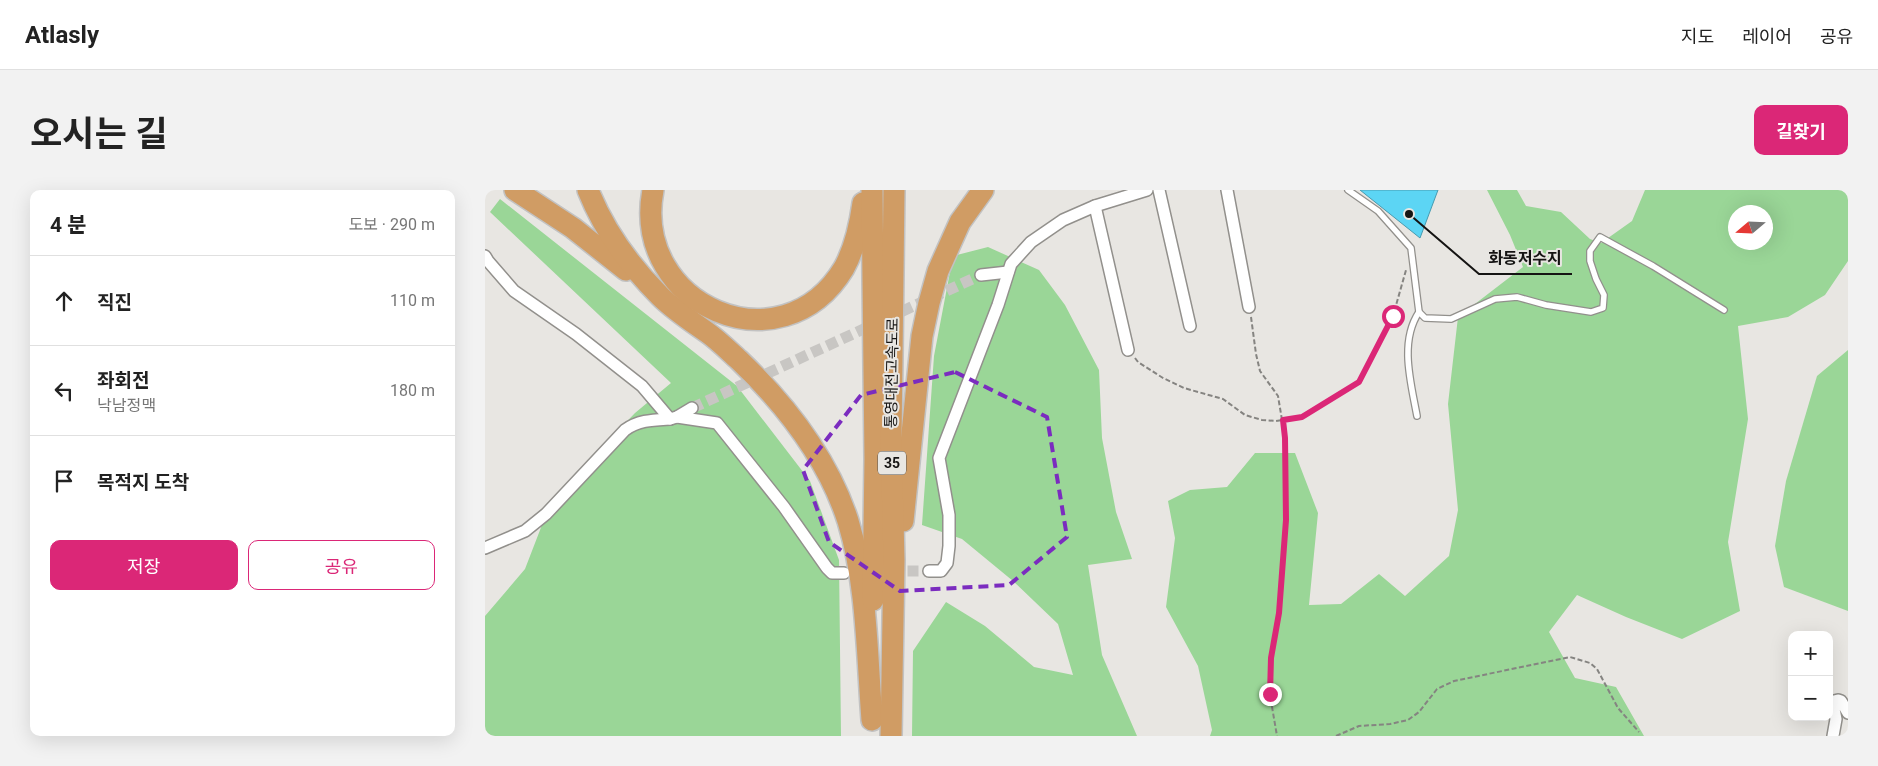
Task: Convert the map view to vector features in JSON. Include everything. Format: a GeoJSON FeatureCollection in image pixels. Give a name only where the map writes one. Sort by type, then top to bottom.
{"type":"FeatureCollection","features":[{"type":"Feature","properties":{"kind":"highway"},"geometry":{"type":"LineString","coordinates":[[515,190],[573,228],[710,334],[778,401],[820,460],[835,489],[848,522],[862,588],[872,728]]}},
{"type":"Feature","properties":{"kind":"highway"},"geometry":{"type":"LineString","coordinates":[[588,190],[603,222],[621,251],[660,296]]}},
{"type":"Feature","properties":{"kind":"highway"},"geometry":{"type":"LineString","coordinates":[[653,190],[650,219],[654,241],[669,274],[690,296],[714,310],[727,316],[758,319],[789,315],[803,308],[824,292],[835,280],[844,267],[855,240],[865,190]]}},
{"type":"Feature","properties":{"kind":"highway","name":"통영대전고속도로"},"geometry":{"type":"LineString","coordinates":[[872,190],[875,458],[872,728]]}},
{"type":"Feature","properties":{"kind":"highway","name":"통영대전고속도로"},"geometry":{"type":"LineString","coordinates":[[891,736],[894,560],[891,439],[894,190]]}},
{"type":"Feature","properties":{"kind":"highway"},"geometry":{"type":"LineString","coordinates":[[894,560],[905,512],[922,336],[929,303],[938,271],[960,222],[983,190]]}},
{"type":"Feature","properties":{"kind":"street"},"geometry":{"type":"LineString","coordinates":[[929,570],[941,572],[947,563],[949,546],[949,515],[939,458],[998,304],[1011,264],[1031,242],[1063,220],[1095,206],[1147,190]]}},
{"type":"Feature","properties":{"kind":"street"},"geometry":{"type":"LineString","coordinates":[[1159,190],[1190,326]]}},
{"type":"Feature","properties":{"kind":"street"},"geometry":{"type":"LineString","coordinates":[[1227,190],[1249,307]]}},
{"type":"Feature","properties":{"kind":"street"},"geometry":{"type":"LineString","coordinates":[[1095,206],[1129,350]]}},
{"type":"Feature","properties":{"kind":"street"},"geometry":{"type":"LineString","coordinates":[[485,256],[514,291],[576,334],[641,386],[674,418]]}},
{"type":"Feature","properties":{"kind":"street"},"geometry":{"type":"LineString","coordinates":[[981,276],[1008,272]]}},
{"type":"Feature","properties":{"kind":"street"},"geometry":{"type":"LineString","coordinates":[[674,418],[692,408]]}},
{"type":"Feature","properties":{"kind":"street"},"geometry":{"type":"LineString","coordinates":[[485,548],[525,531],[546,514],[625,430],[634,424],[646,420],[674,418],[717,423],[784,507],[827,568],[832,573],[844,573]]}},
{"type":"Feature","properties":{"kind":"street"},"geometry":{"type":"LineString","coordinates":[[1833,736],[1836,718],[1833,704],[1838,700],[1841,701],[1848,713]]}},
{"type":"Feature","properties":{"kind":"lane"},"geometry":{"type":"LineString","coordinates":[[1349,190],[1378,211],[1411,248],[1419,312],[1425,318],[1451,319],[1495,299],[1517,297],[1546,305],[1591,312],[1603,308],[1604,295],[1590,260],[1590,251],[1600,237],[1653,266],[1724,310]]}},
{"type":"Feature","properties":{"kind":"lane"},"geometry":{"type":"LineString","coordinates":[[1417,416],[1410,383],[1409,344],[1414,319],[1419,312]]}},
{"type":"Feature","properties":{"kind":"path"},"geometry":{"type":"LineString","coordinates":[[1129,350],[1138,362],[1163,378],[1184,388],[1223,399],[1245,415],[1262,420],[1283,420],[1302,417],[1359,382],[1393,316],[1411,248]]}},
{"type":"Feature","properties":{"kind":"path"},"geometry":{"type":"LineString","coordinates":[[1249,307],[1260,371],[1278,396],[1285,438],[1286,520],[1279,613],[1271,658],[1270,694],[1277,736]]}},
{"type":"Feature","properties":{"kind":"path"},"geometry":{"type":"LineString","coordinates":[[1336,736],[1359,726],[1389,724],[1408,720],[1419,712],[1437,689],[1454,681],[1570,657],[1590,663],[1597,669],[1618,708],[1639,732]]}},
{"type":"Feature","properties":{"kind":"highlighted area"},"geometry":{"type":"Polygon","coordinates":[[[955,372],[1047,417],[1067,537],[1009,585],[900,591],[829,542],[803,470],[861,395],[955,372]]]}},
{"type":"Feature","properties":{"kind":"green space"},"geometry":{"type":"Polygon","coordinates":[[[1487,190],[1517,190],[1526,206],[1561,212],[1590,239],[1601,243],[1632,221],[1645,190],[1848,190],[1848,261],[1825,295],[1788,317],[1738,326],[1748,419],[1728,542],[1740,611],[1682,639],[1577,595],[1549,632],[1575,678],[1616,687],[1644,736],[1210,736],[1212,730],[1198,666],[1166,607],[1175,538],[1168,501],[1190,490],[1227,487],[1255,453],[1295,453],[1318,513],[1309,605],[1341,604],[1379,574],[1405,596],[1449,556],[1458,510],[1448,404],[1458,317],[1523,267],[1510,235],[1487,190]]]}},
{"type":"Feature","properties":{"kind":"green space"},"geometry":{"type":"Polygon","coordinates":[[[500,199],[737,386],[810,481],[839,560],[841,736],[485,736],[485,616],[525,569],[552,499],[635,413],[671,383],[490,212],[500,199]]]}},
{"type":"Feature","properties":{"kind":"green space"},"geometry":{"type":"Polygon","coordinates":[[[988,247],[1039,270],[1065,305],[1099,370],[1102,438],[1116,512],[1132,559],[1088,565],[1102,655],[1137,736],[912,736],[913,651],[946,602],[985,626],[1034,667],[1073,675],[1058,624],[1013,581],[962,539],[922,525],[934,356],[953,256],[988,247]]]}},
{"type":"Feature","properties":{"kind":"green space"},"geometry":{"type":"Polygon","coordinates":[[[1848,350],[1848,611],[1784,587],[1775,546],[1786,481],[1817,376],[1848,350]]]}},
{"type":"Feature","properties":{"kind":"water"},"geometry":{"type":"Polygon","coordinates":[[[1360,190],[1438,190],[1420,238],[1360,190]]]}},
{"type":"Feature","properties":{"kind":"tunnel"},"geometry":{"type":"LineString","coordinates":[[692,408],[981,275]]}},
{"type":"Feature","properties":{"kind":"tunnel"},"geometry":{"type":"LineString","coordinates":[[891,571],[929,571]]}},
{"type":"Feature","properties":{"kind":"place","name":"화동저수지"},"geometry":{"type":"Point","coordinates":[1409,214]}},
{"type":"Feature","properties":{"kind":"route"},"geometry":{"type":"LineString","coordinates":[[1270,694],[1271,658],[1279,613],[1286,520],[1283,420],[1302,417],[1359,382],[1393,316]]}}]}
